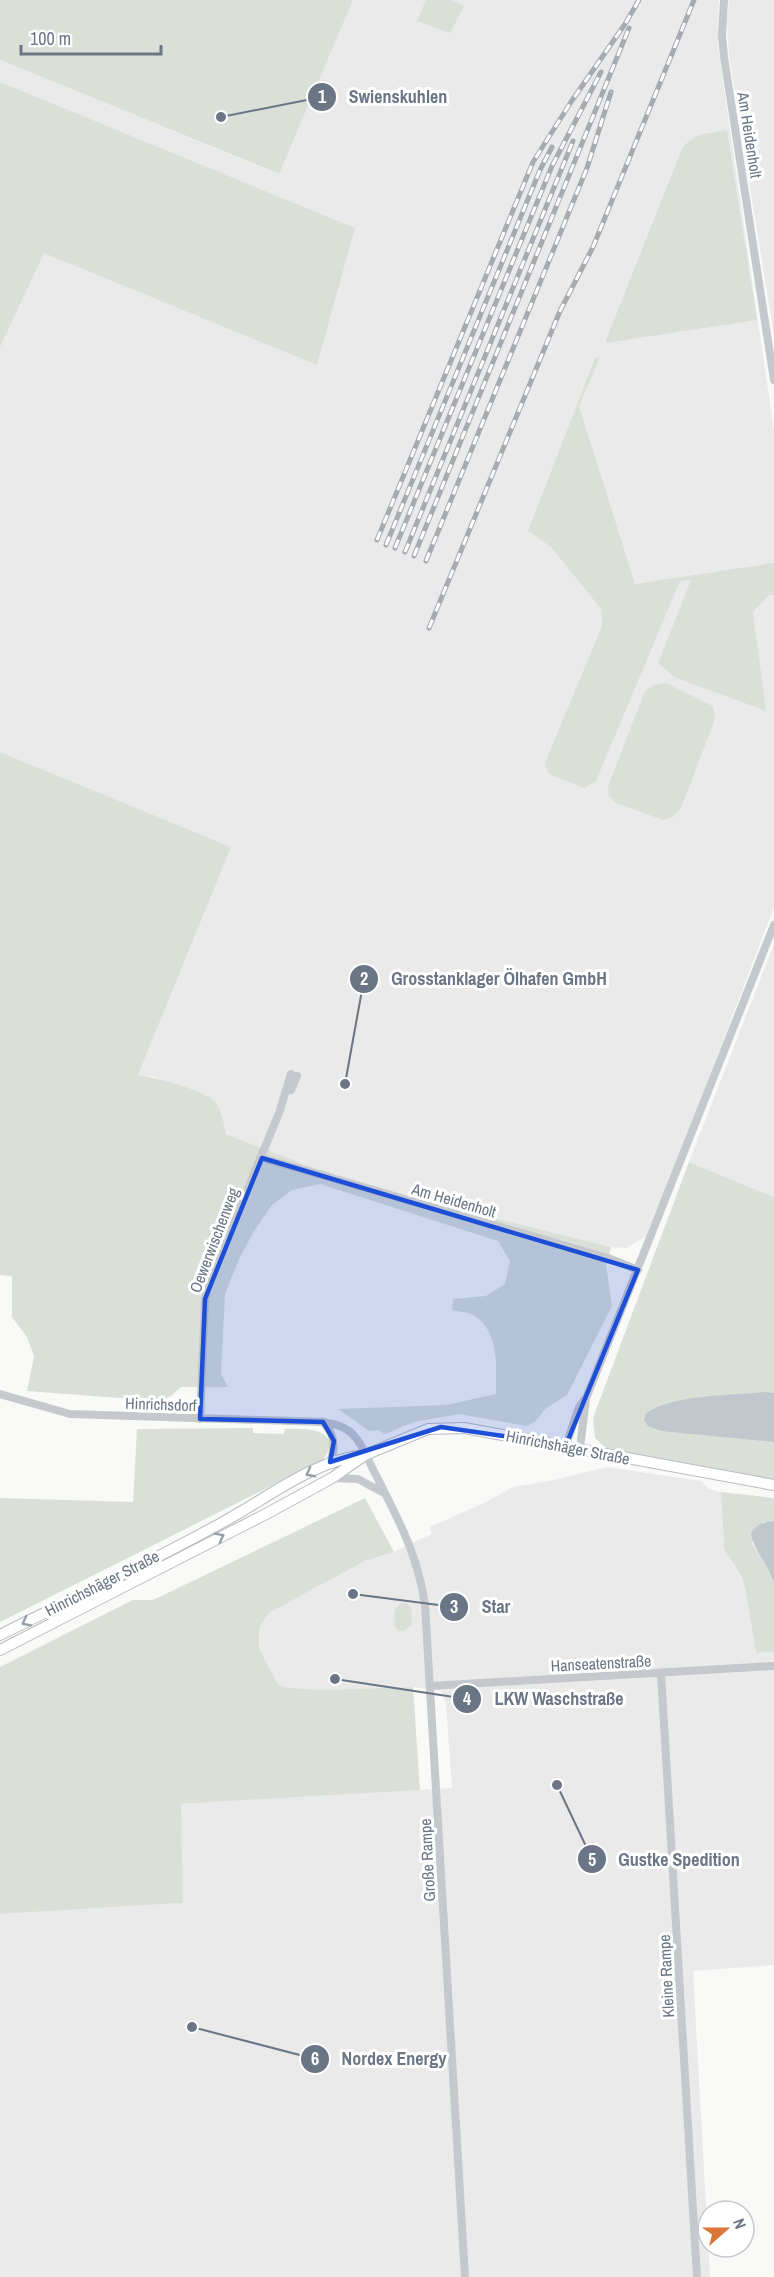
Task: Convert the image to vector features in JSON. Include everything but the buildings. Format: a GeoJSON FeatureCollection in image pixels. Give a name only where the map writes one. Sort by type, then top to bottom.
{"type":"FeatureCollection","features":[{"type":"Feature","properties":{"kind":"main road","name":"Hinrichshäger Straße"},"geometry":{"type":"LineString","coordinates":[[0,1650],[237,1529],[332,1478],[365,1455],[416,1432],[453,1426],[774,1485]]}},
{"type":"Feature","properties":{"kind":"main road","name":"Hinrichshäger Straße"},"geometry":{"type":"LineString","coordinates":[[0,1635],[224,1521],[330,1462],[344,1457],[365,1455]]}},
{"type":"Feature","properties":{"kind":"street","name":"Am Heidenholt"},"geometry":{"type":"LineString","coordinates":[[724,0],[722,36],[724,57],[774,380]]}},
{"type":"Feature","properties":{"kind":"street"},"geometry":{"type":"LineString","coordinates":[[566,1445],[579,1407],[586,1396],[638,1270],[774,925]]}},
{"type":"Feature","properties":{"kind":"street","name":"Oewerwischenweg"},"geometry":{"type":"LineString","coordinates":[[200,1419],[205,1299],[209,1283],[294,1075]]}},
{"type":"Feature","properties":{"kind":"street","name":"Am Heidenholt"},"geometry":{"type":"LineString","coordinates":[[262,1158],[608,1258],[638,1270]]}},
{"type":"Feature","properties":{"kind":"street","name":"Hinrichsdorf"},"geometry":{"type":"LineString","coordinates":[[0,1394],[70,1414],[311,1420],[341,1425],[350,1432],[365,1455]]}},
{"type":"Feature","properties":{"kind":"street"},"geometry":{"type":"LineString","coordinates":[[580,1448],[586,1396]]}},
{"type":"Feature","properties":{"kind":"street"},"geometry":{"type":"LineString","coordinates":[[323,1422],[328,1427],[334,1441],[330,1462]]}},
{"type":"Feature","properties":{"kind":"street","name":"Große Rampe"},"geometry":{"type":"LineString","coordinates":[[365,1455],[408,1540],[422,1581],[465,2277]]}},
{"type":"Feature","properties":{"kind":"street"},"geometry":{"type":"LineString","coordinates":[[332,1478],[358,1479],[385,1494]]}},
{"type":"Feature","properties":{"kind":"street","name":"Hanseatenstraße"},"geometry":{"type":"LineString","coordinates":[[430,1686],[774,1666]]}},
{"type":"Feature","properties":{"kind":"street","name":"Kleine Rampe"},"geometry":{"type":"LineString","coordinates":[[661,1673],[697,2277]]}},
{"type":"Feature","properties":{"kind":"highlighted area"},"geometry":{"type":"Polygon","coordinates":[[[262,1158],[638,1270],[566,1445],[441,1427],[330,1462],[334,1441],[323,1422],[200,1419],[205,1299],[262,1158]]]}},
{"type":"Feature","properties":{"kind":"shaded area"},"geometry":{"type":"Polygon","coordinates":[[[0,0],[353,0],[279,174],[0,60],[0,0]]]}},
{"type":"Feature","properties":{"kind":"shaded area"},"geometry":{"type":"Polygon","coordinates":[[[353,0],[719,0],[718,47],[774,431],[774,907],[676,1164],[645,1237],[626,1248],[611,1247],[429,1202],[306,1165],[226,1134],[222,1116],[156,1077],[138,1075],[230,847],[0,752],[0,60],[278,174],[353,0]]]}},
{"type":"Feature","properties":{"kind":"shaded area"},"geometry":{"type":"Polygon","coordinates":[[[426,0],[452,0],[464,6],[450,33],[417,21],[426,0]]]}},
{"type":"Feature","properties":{"kind":"shaded area"},"geometry":{"type":"Polygon","coordinates":[[[729,0],[774,0],[774,336],[729,57],[727,21],[729,0]]]}},
{"type":"Feature","properties":{"kind":"shaded area"},"geometry":{"type":"Polygon","coordinates":[[[0,82],[355,228],[317,365],[44,253],[0,347],[0,82]]]}},
{"type":"Feature","properties":{"kind":"shaded area"},"geometry":{"type":"Polygon","coordinates":[[[727,130],[757,320],[605,343],[683,146],[698,135],[727,130]]]}},
{"type":"Feature","properties":{"kind":"shaded area"},"geometry":{"type":"Polygon","coordinates":[[[600,357],[579,406],[635,584],[774,563],[774,595],[769,595],[753,612],[766,711],[674,677],[658,663],[691,580],[680,581],[596,781],[584,788],[549,774],[545,763],[602,626],[602,610],[551,547],[528,531],[595,358],[600,357]]]}},
{"type":"Feature","properties":{"kind":"shaded area"},"geometry":{"type":"Polygon","coordinates":[[[666,683],[713,706],[715,719],[681,808],[673,817],[663,820],[616,803],[609,796],[608,786],[645,691],[653,685],[666,683]]]}},
{"type":"Feature","properties":{"kind":"shaded area"},"geometry":{"type":"Polygon","coordinates":[[[0,752],[231,847],[138,1075],[176,1084],[205,1095],[218,1106],[226,1134],[306,1165],[429,1202],[611,1247],[606,1265],[612,1306],[567,1395],[545,1409],[536,1421],[527,1426],[459,1414],[414,1422],[385,1434],[378,1430],[369,1431],[338,1409],[446,1405],[496,1394],[495,1351],[489,1332],[475,1316],[452,1310],[453,1299],[486,1296],[505,1284],[510,1261],[498,1241],[320,1184],[292,1190],[272,1205],[254,1231],[239,1259],[225,1294],[221,1374],[228,1387],[181,1387],[171,1396],[159,1401],[27,1391],[34,1356],[27,1337],[12,1317],[12,1276],[0,1275],[0,752]]]}},
{"type":"Feature","properties":{"kind":"shaded area"},"geometry":{"type":"Polygon","coordinates":[[[774,944],[774,1197],[689,1162],[774,944]]]}},
{"type":"Feature","properties":{"kind":"shaded area"},"geometry":{"type":"Polygon","coordinates":[[[689,1162],[774,1197],[774,1480],[607,1449],[595,1438],[593,1418],[689,1162]]]}},
{"type":"Feature","properties":{"kind":"shaded area"},"geometry":{"type":"Polygon","coordinates":[[[764,1392],[774,1393],[774,1442],[661,1431],[648,1426],[644,1420],[646,1413],[672,1402],[764,1392]]]}},
{"type":"Feature","properties":{"kind":"shaded area"},"geometry":{"type":"Polygon","coordinates":[[[253,1428],[253,1433],[284,1434],[285,1429],[320,1432],[329,1442],[329,1450],[323,1460],[0,1622],[0,1498],[133,1502],[137,1429],[253,1428]]]}},
{"type":"Feature","properties":{"kind":"shaded area"},"geometry":{"type":"Polygon","coordinates":[[[607,1467],[701,1481],[709,1489],[721,1492],[724,1549],[742,1577],[756,1653],[774,1652],[774,1965],[693,1971],[706,2199],[696,2199],[696,2259],[709,2259],[710,2277],[0,2277],[0,1914],[183,1903],[180,1804],[452,1788],[446,1703],[441,1691],[413,1687],[316,1690],[285,1687],[278,1684],[259,1648],[259,1628],[269,1613],[365,1561],[388,1554],[432,1534],[430,1527],[484,1503],[513,1487],[607,1467]]]}},
{"type":"Feature","properties":{"kind":"shaded area"},"geometry":{"type":"Polygon","coordinates":[[[721,1492],[774,1498],[774,1521],[763,1522],[752,1543],[772,1575],[774,1583],[774,1652],[756,1653],[742,1577],[724,1549],[721,1492]]]}},
{"type":"Feature","properties":{"kind":"shaded area"},"geometry":{"type":"Polygon","coordinates":[[[365,1498],[394,1552],[365,1561],[269,1613],[259,1628],[259,1648],[278,1684],[285,1687],[316,1690],[413,1687],[420,1790],[181,1804],[183,1903],[0,1914],[0,1667],[133,1600],[153,1600],[365,1498]]]}},
{"type":"Feature","properties":{"kind":"shaded area"},"geometry":{"type":"Polygon","coordinates":[[[774,1521],[774,1583],[751,1533],[761,1524],[774,1521]]]}},
{"type":"Feature","properties":{"kind":"shaded area"},"geometry":{"type":"Polygon","coordinates":[[[406,1603],[411,1607],[412,1625],[404,1631],[399,1631],[394,1626],[395,1610],[400,1604],[406,1603]]]}},
{"type":"Feature","properties":{"kind":"railway"},"geometry":{"type":"LineString","coordinates":[[377,540],[533,162],[639,0]]}},
{"type":"Feature","properties":{"kind":"railway"},"geometry":{"type":"LineString","coordinates":[[429,628],[560,311],[593,247],[694,0]]}},
{"type":"Feature","properties":{"kind":"railway"},"geometry":{"type":"LineString","coordinates":[[414,556],[629,28]]}},
{"type":"Feature","properties":{"kind":"railway"},"geometry":{"type":"LineString","coordinates":[[395,548],[552,166],[601,72]]}},
{"type":"Feature","properties":{"kind":"railway"},"geometry":{"type":"LineString","coordinates":[[426,561],[587,168],[611,92]]}},
{"type":"Feature","properties":{"kind":"railway"},"geometry":{"type":"LineString","coordinates":[[405,552],[573,141]]}},
{"type":"Feature","properties":{"kind":"railway"},"geometry":{"type":"LineString","coordinates":[[386,545],[540,170],[552,147]]}},
{"type":"Feature","properties":{"kind":"place","name":"Swienskuhlen"},"geometry":{"type":"Point","coordinates":[221,117]}},
{"type":"Feature","properties":{"kind":"place","name":"Grosstanklager Ölhafen GmbH"},"geometry":{"type":"Point","coordinates":[345,1084]}},
{"type":"Feature","properties":{"kind":"place","name":"Star"},"geometry":{"type":"Point","coordinates":[353,1594]}},
{"type":"Feature","properties":{"kind":"place","name":"LKW Waschstraße"},"geometry":{"type":"Point","coordinates":[335,1679]}},
{"type":"Feature","properties":{"kind":"place","name":"Gustke Spedition"},"geometry":{"type":"Point","coordinates":[557,1785]}},
{"type":"Feature","properties":{"kind":"place","name":"Nordex Energy"},"geometry":{"type":"Point","coordinates":[192,2027]}}]}
